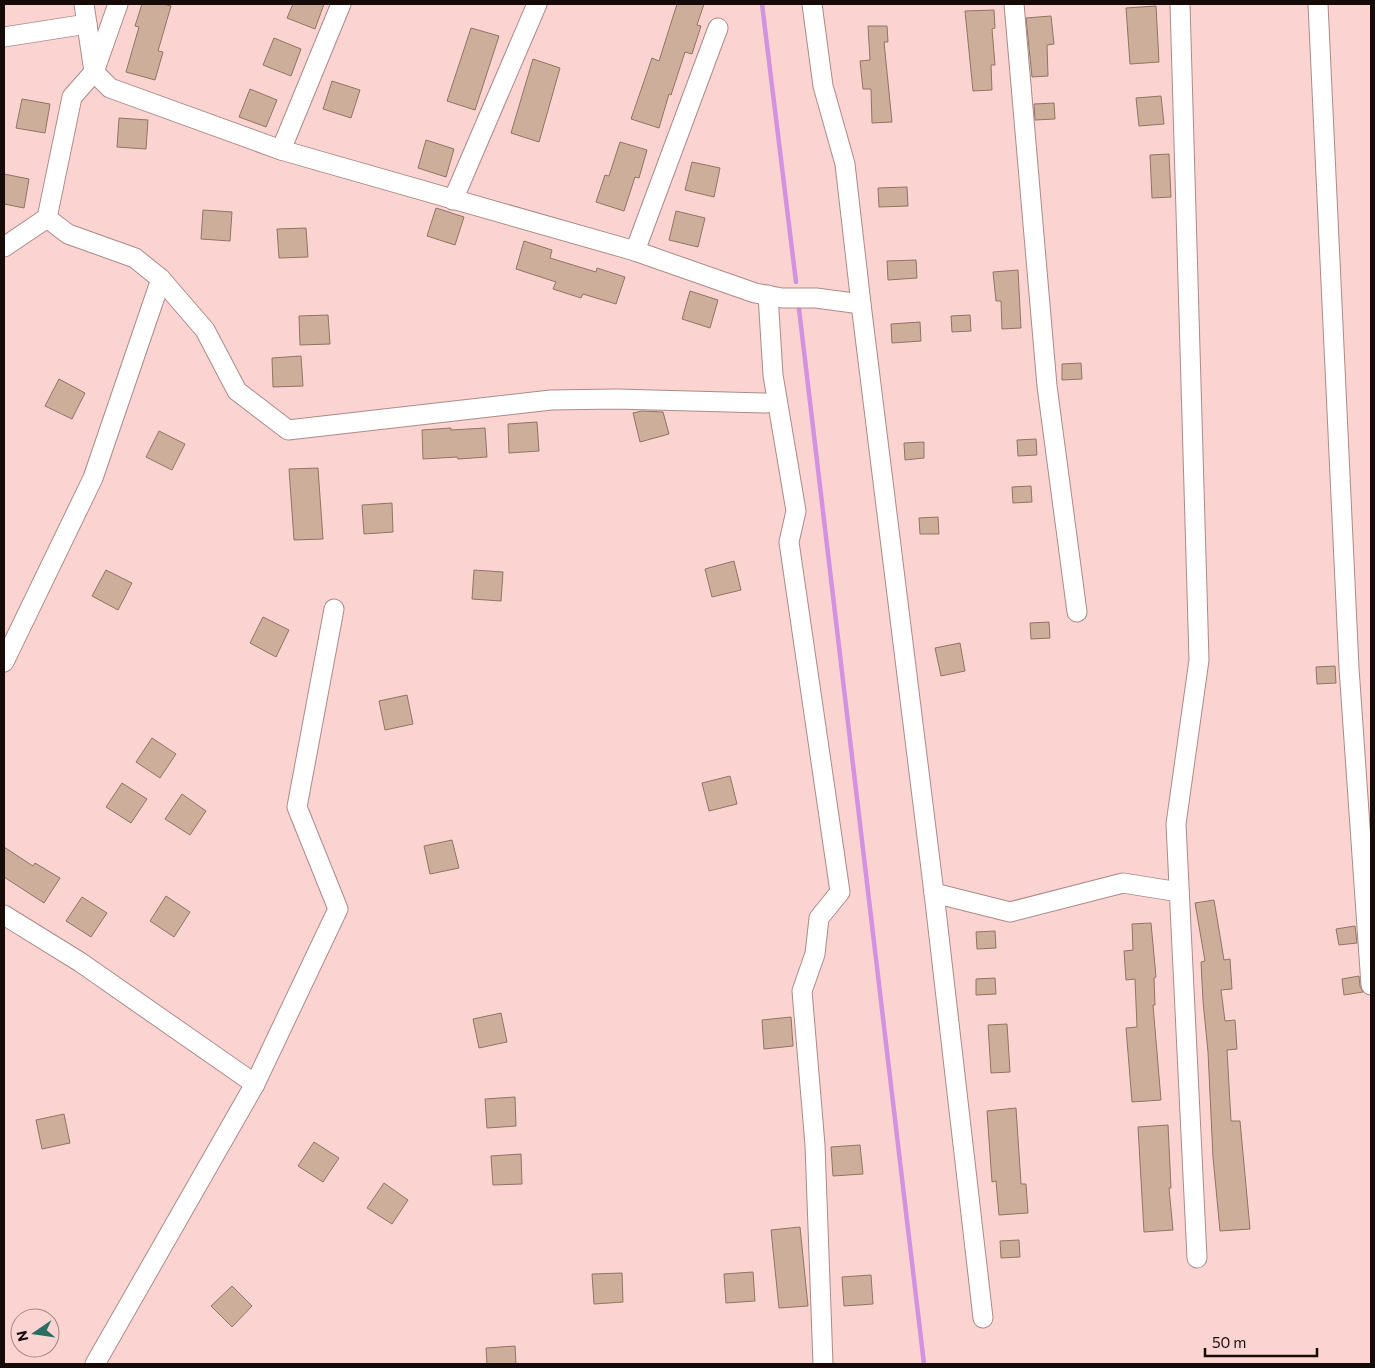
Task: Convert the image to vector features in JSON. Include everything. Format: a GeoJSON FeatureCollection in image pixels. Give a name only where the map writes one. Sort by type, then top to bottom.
{"type":"FeatureCollection","features":[{"type":"Feature","properties":{"kind":"street"},"geometry":{"type":"LineString","coordinates":[[84,4],[94,72],[110,88],[281,150],[635,251],[755,292],[782,298],[816,298],[861,304]]}},
{"type":"Feature","properties":{"kind":"street"},"geometry":{"type":"LineString","coordinates":[[4,247],[47,218],[72,97],[94,72],[118,4]]}},
{"type":"Feature","properties":{"kind":"street"},"geometry":{"type":"LineString","coordinates":[[281,150],[340,4]]}},
{"type":"Feature","properties":{"kind":"street"},"geometry":{"type":"LineString","coordinates":[[453,200],[537,4]]}},
{"type":"Feature","properties":{"kind":"street"},"geometry":{"type":"LineString","coordinates":[[812,4],[823,86],[845,164],[934,893],[983,1318]]}},
{"type":"Feature","properties":{"kind":"street"},"geometry":{"type":"LineString","coordinates":[[1014,4],[1046,386],[1077,612]]}},
{"type":"Feature","properties":{"kind":"street"},"geometry":{"type":"LineString","coordinates":[[1180,4],[1199,660],[1176,824],[1197,1258]]}},
{"type":"Feature","properties":{"kind":"street"},"geometry":{"type":"LineString","coordinates":[[1318,4],[1349,668],[1371,985]]}},
{"type":"Feature","properties":{"kind":"street"},"geometry":{"type":"LineString","coordinates":[[4,37],[86,24]]}},
{"type":"Feature","properties":{"kind":"street"},"geometry":{"type":"LineString","coordinates":[[635,251],[718,28]]}},
{"type":"Feature","properties":{"kind":"street"},"geometry":{"type":"LineString","coordinates":[[47,218],[68,234],[135,258],[162,279],[204,330],[236,391],[288,430],[551,400],[625,399],[766,402]]}},
{"type":"Feature","properties":{"kind":"street"},"geometry":{"type":"LineString","coordinates":[[4,662],[93,478],[162,279]]}},
{"type":"Feature","properties":{"kind":"street"},"geometry":{"type":"LineString","coordinates":[[768,295],[773,375],[796,511],[789,542],[840,892],[819,918],[815,954],[802,991],[815,1146],[823,1364]]}},
{"type":"Feature","properties":{"kind":"street"},"geometry":{"type":"LineString","coordinates":[[96,1364],[255,1084],[338,909],[297,807],[334,609]]}},
{"type":"Feature","properties":{"kind":"street"},"geometry":{"type":"LineString","coordinates":[[934,893],[1010,912],[1123,883],[1179,892]]}},
{"type":"Feature","properties":{"kind":"street"},"geometry":{"type":"LineString","coordinates":[[4,915],[80,962],[255,1084]]}},
{"type":"Feature","properties":{"kind":"building"},"geometry":{"type":"Polygon","coordinates":[[[142,4],[171,6],[158,51],[163,52],[155,80],[126,72],[139,27],[135,26],[142,4]]]}},
{"type":"Feature","properties":{"kind":"building"},"geometry":{"type":"Polygon","coordinates":[[[293,4],[324,4],[315,29],[287,18],[293,4]]]}},
{"type":"Feature","properties":{"kind":"building"},"geometry":{"type":"Polygon","coordinates":[[[677,4],[704,4],[697,25],[701,26],[692,54],[685,52],[671,95],[669,94],[659,128],[631,119],[652,58],[659,61],[677,4]]]}},
{"type":"Feature","properties":{"kind":"building"},"geometry":{"type":"Polygon","coordinates":[[[1156,6],[1159,62],[1130,64],[1126,8],[1156,6]]]}},
{"type":"Feature","properties":{"kind":"building"},"geometry":{"type":"Polygon","coordinates":[[[994,10],[995,28],[992,29],[995,65],[991,65],[992,90],[973,91],[965,11],[994,10]]]}},
{"type":"Feature","properties":{"kind":"building"},"geometry":{"type":"Polygon","coordinates":[[[1051,16],[1054,44],[1047,45],[1048,76],[1032,77],[1026,18],[1051,16]]]}},
{"type":"Feature","properties":{"kind":"building"},"geometry":{"type":"Polygon","coordinates":[[[868,26],[887,26],[888,42],[884,42],[892,122],[872,123],[871,89],[863,89],[860,61],[870,60],[868,26]]]}},
{"type":"Feature","properties":{"kind":"building"},"geometry":{"type":"Polygon","coordinates":[[[471,28],[499,36],[475,110],[447,101],[471,28]]]}},
{"type":"Feature","properties":{"kind":"building"},"geometry":{"type":"Polygon","coordinates":[[[274,38],[301,49],[291,76],[263,65],[274,38]]]}},
{"type":"Feature","properties":{"kind":"building"},"geometry":{"type":"Polygon","coordinates":[[[533,59],[560,68],[539,142],[511,133],[533,59]]]}},
{"type":"Feature","properties":{"kind":"building"},"geometry":{"type":"Polygon","coordinates":[[[332,81],[360,90],[351,118],[323,109],[332,81]]]}},
{"type":"Feature","properties":{"kind":"building"},"geometry":{"type":"Polygon","coordinates":[[[250,89],[277,100],[266,127],[239,117],[250,89]]]}},
{"type":"Feature","properties":{"kind":"building"},"geometry":{"type":"Polygon","coordinates":[[[1161,96],[1164,124],[1139,126],[1136,98],[1161,96]]]}},
{"type":"Feature","properties":{"kind":"building"},"geometry":{"type":"Polygon","coordinates":[[[22,99],[50,104],[45,133],[16,128],[22,99]]]}},
{"type":"Feature","properties":{"kind":"building"},"geometry":{"type":"Polygon","coordinates":[[[1054,103],[1055,119],[1035,120],[1034,104],[1054,103]]]}},
{"type":"Feature","properties":{"kind":"building"},"geometry":{"type":"Polygon","coordinates":[[[119,118],[148,120],[146,149],[117,147],[119,118]]]}},
{"type":"Feature","properties":{"kind":"building"},"geometry":{"type":"Polygon","coordinates":[[[426,140],[454,149],[446,177],[418,168],[426,140]]]}},
{"type":"Feature","properties":{"kind":"building"},"geometry":{"type":"Polygon","coordinates":[[[620,142],[647,150],[639,178],[635,177],[624,211],[596,202],[605,175],[609,176],[620,142]]]}},
{"type":"Feature","properties":{"kind":"building"},"geometry":{"type":"Polygon","coordinates":[[[1169,154],[1171,197],[1152,198],[1150,155],[1169,154]]]}},
{"type":"Feature","properties":{"kind":"building"},"geometry":{"type":"Polygon","coordinates":[[[692,162],[720,168],[714,197],[685,190],[692,162]]]}},
{"type":"Feature","properties":{"kind":"building"},"geometry":{"type":"Polygon","coordinates":[[[4,174],[29,179],[24,208],[4,204],[4,174]]]}},
{"type":"Feature","properties":{"kind":"building"},"geometry":{"type":"Polygon","coordinates":[[[907,187],[908,206],[879,207],[878,188],[907,187]]]}},
{"type":"Feature","properties":{"kind":"building"},"geometry":{"type":"Polygon","coordinates":[[[436,208],[464,217],[455,245],[427,236],[436,208]]]}},
{"type":"Feature","properties":{"kind":"building"},"geometry":{"type":"Polygon","coordinates":[[[203,210],[232,212],[230,241],[201,239],[203,210]]]}},
{"type":"Feature","properties":{"kind":"building"},"geometry":{"type":"Polygon","coordinates":[[[676,211],[705,218],[698,247],[669,240],[676,211]]]}},
{"type":"Feature","properties":{"kind":"building"},"geometry":{"type":"Polygon","coordinates":[[[306,228],[308,257],[279,258],[277,229],[306,228]]]}},
{"type":"Feature","properties":{"kind":"building"},"geometry":{"type":"Polygon","coordinates":[[[524,241],[552,250],[550,258],[596,272],[597,268],[625,277],[616,304],[583,294],[581,298],[553,289],[556,282],[516,269],[524,241]]]}},
{"type":"Feature","properties":{"kind":"building"},"geometry":{"type":"Polygon","coordinates":[[[916,260],[917,278],[888,280],[887,261],[916,260]]]}},
{"type":"Feature","properties":{"kind":"building"},"geometry":{"type":"Polygon","coordinates":[[[1018,270],[1021,328],[1002,329],[1001,301],[996,301],[993,272],[1018,270]]]}},
{"type":"Feature","properties":{"kind":"building"},"geometry":{"type":"Polygon","coordinates":[[[690,291],[718,300],[710,328],[682,319],[690,291]]]}},
{"type":"Feature","properties":{"kind":"building"},"geometry":{"type":"Polygon","coordinates":[[[328,315],[330,344],[300,345],[299,316],[328,315]]]}},
{"type":"Feature","properties":{"kind":"building"},"geometry":{"type":"Polygon","coordinates":[[[970,315],[971,331],[952,332],[951,316],[970,315]]]}},
{"type":"Feature","properties":{"kind":"building"},"geometry":{"type":"Polygon","coordinates":[[[920,322],[921,341],[892,343],[891,324],[920,322]]]}},
{"type":"Feature","properties":{"kind":"building"},"geometry":{"type":"Polygon","coordinates":[[[301,356],[303,386],[273,387],[272,358],[301,356]]]}},
{"type":"Feature","properties":{"kind":"building"},"geometry":{"type":"Polygon","coordinates":[[[1081,363],[1082,379],[1062,380],[1062,364],[1081,363]]]}},
{"type":"Feature","properties":{"kind":"building"},"geometry":{"type":"Polygon","coordinates":[[[59,379],[85,393],[72,419],[45,406],[59,379]]]}},
{"type":"Feature","properties":{"kind":"building"},"geometry":{"type":"Polygon","coordinates":[[[642,411],[663,412],[669,434],[640,442],[633,413],[642,411]]]}},
{"type":"Feature","properties":{"kind":"building"},"geometry":{"type":"Polygon","coordinates":[[[537,422],[539,451],[509,453],[508,424],[537,422]]]}},
{"type":"Feature","properties":{"kind":"building"},"geometry":{"type":"Polygon","coordinates":[[[451,428],[451,430],[485,428],[487,457],[423,459],[422,430],[451,428]]]}},
{"type":"Feature","properties":{"kind":"building"},"geometry":{"type":"Polygon","coordinates":[[[159,431],[185,444],[172,470],[146,457],[159,431]]]}},
{"type":"Feature","properties":{"kind":"building"},"geometry":{"type":"Polygon","coordinates":[[[1036,439],[1037,455],[1018,456],[1017,440],[1036,439]]]}},
{"type":"Feature","properties":{"kind":"building"},"geometry":{"type":"Polygon","coordinates":[[[924,442],[924,458],[905,460],[904,443],[924,442]]]}},
{"type":"Feature","properties":{"kind":"building"},"geometry":{"type":"Polygon","coordinates":[[[318,468],[323,539],[294,540],[289,469],[318,468]]]}},
{"type":"Feature","properties":{"kind":"building"},"geometry":{"type":"Polygon","coordinates":[[[1031,486],[1032,502],[1013,503],[1012,487],[1031,486]]]}},
{"type":"Feature","properties":{"kind":"building"},"geometry":{"type":"Polygon","coordinates":[[[392,503],[393,532],[364,534],[362,505],[392,503]]]}},
{"type":"Feature","properties":{"kind":"building"},"geometry":{"type":"Polygon","coordinates":[[[938,517],[939,534],[920,534],[919,518],[938,517]]]}},
{"type":"Feature","properties":{"kind":"building"},"geometry":{"type":"Polygon","coordinates":[[[734,561],[741,590],[712,597],[705,569],[734,561]]]}},
{"type":"Feature","properties":{"kind":"building"},"geometry":{"type":"Polygon","coordinates":[[[106,570],[132,583],[118,610],[92,596],[106,570]]]}},
{"type":"Feature","properties":{"kind":"building"},"geometry":{"type":"Polygon","coordinates":[[[474,570],[503,572],[501,601],[472,599],[474,570]]]}},
{"type":"Feature","properties":{"kind":"building"},"geometry":{"type":"Polygon","coordinates":[[[263,617],[289,630],[276,657],[250,643],[263,617]]]}},
{"type":"Feature","properties":{"kind":"building"},"geometry":{"type":"Polygon","coordinates":[[[1049,622],[1050,638],[1031,639],[1030,623],[1049,622]]]}},
{"type":"Feature","properties":{"kind":"building"},"geometry":{"type":"Polygon","coordinates":[[[960,643],[965,671],[941,676],[935,648],[960,643]]]}},
{"type":"Feature","properties":{"kind":"building"},"geometry":{"type":"Polygon","coordinates":[[[1335,666],[1336,683],[1317,684],[1316,667],[1335,666]]]}},
{"type":"Feature","properties":{"kind":"building"},"geometry":{"type":"Polygon","coordinates":[[[407,695],[413,724],[385,730],[379,701],[407,695]]]}},
{"type":"Feature","properties":{"kind":"building"},"geometry":{"type":"Polygon","coordinates":[[[152,738],[176,754],[160,778],[136,762],[152,738]]]}},
{"type":"Feature","properties":{"kind":"building"},"geometry":{"type":"Polygon","coordinates":[[[730,776],[737,804],[709,811],[702,783],[730,776]]]}},
{"type":"Feature","properties":{"kind":"building"},"geometry":{"type":"Polygon","coordinates":[[[122,783],[147,799],[131,823],[106,807],[122,783]]]}},
{"type":"Feature","properties":{"kind":"building"},"geometry":{"type":"Polygon","coordinates":[[[182,794],[206,811],[190,835],[165,819],[182,794]]]}},
{"type":"Feature","properties":{"kind":"building"},"geometry":{"type":"Polygon","coordinates":[[[452,840],[459,868],[430,874],[424,846],[452,840]]]}},
{"type":"Feature","properties":{"kind":"building"},"geometry":{"type":"Polygon","coordinates":[[[4,847],[33,866],[35,863],[60,878],[44,903],[4,877],[4,847]]]}},
{"type":"Feature","properties":{"kind":"building"},"geometry":{"type":"Polygon","coordinates":[[[166,896],[190,912],[174,937],[150,921],[166,896]]]}},
{"type":"Feature","properties":{"kind":"building"},"geometry":{"type":"Polygon","coordinates":[[[82,897],[107,913],[91,937],[66,921],[82,897]]]}},
{"type":"Feature","properties":{"kind":"building"},"geometry":{"type":"Polygon","coordinates":[[[1214,900],[1224,960],[1230,959],[1232,989],[1221,990],[1225,1021],[1235,1020],[1237,1049],[1227,1050],[1231,1121],[1240,1121],[1250,1229],[1220,1231],[1213,1157],[1208,1052],[1203,1001],[1201,962],[1205,961],[1195,903],[1214,900]]]}},
{"type":"Feature","properties":{"kind":"building"},"geometry":{"type":"Polygon","coordinates":[[[1151,923],[1156,977],[1154,978],[1155,1005],[1153,1005],[1161,1100],[1132,1102],[1126,1028],[1137,1027],[1135,979],[1126,980],[1124,951],[1133,950],[1132,924],[1151,923]]]}},
{"type":"Feature","properties":{"kind":"building"},"geometry":{"type":"Polygon","coordinates":[[[1355,926],[1357,943],[1339,945],[1336,929],[1355,926]]]}},
{"type":"Feature","properties":{"kind":"building"},"geometry":{"type":"Polygon","coordinates":[[[995,931],[996,948],[977,949],[976,932],[995,931]]]}},
{"type":"Feature","properties":{"kind":"building"},"geometry":{"type":"Polygon","coordinates":[[[1359,976],[1363,992],[1344,995],[1342,979],[1359,976]]]}},
{"type":"Feature","properties":{"kind":"building"},"geometry":{"type":"Polygon","coordinates":[[[995,978],[996,994],[976,995],[976,979],[995,978]]]}},
{"type":"Feature","properties":{"kind":"building"},"geometry":{"type":"Polygon","coordinates":[[[501,1013],[507,1042],[479,1048],[473,1019],[501,1013]]]}},
{"type":"Feature","properties":{"kind":"building"},"geometry":{"type":"Polygon","coordinates":[[[791,1017],[793,1046],[764,1049],[762,1020],[791,1017]]]}},
{"type":"Feature","properties":{"kind":"building"},"geometry":{"type":"Polygon","coordinates":[[[1007,1024],[1010,1072],[991,1073],[988,1025],[1007,1024]]]}},
{"type":"Feature","properties":{"kind":"building"},"geometry":{"type":"Polygon","coordinates":[[[515,1097],[516,1126],[487,1128],[485,1099],[515,1097]]]}},
{"type":"Feature","properties":{"kind":"building"},"geometry":{"type":"Polygon","coordinates":[[[1016,1108],[1021,1184],[1026,1184],[1028,1213],[999,1215],[996,1181],[992,1182],[987,1111],[1016,1108]]]}},
{"type":"Feature","properties":{"kind":"building"},"geometry":{"type":"Polygon","coordinates":[[[64,1114],[70,1143],[42,1149],[36,1120],[64,1114]]]}},
{"type":"Feature","properties":{"kind":"building"},"geometry":{"type":"Polygon","coordinates":[[[1168,1125],[1171,1188],[1169,1188],[1173,1230],[1144,1232],[1138,1127],[1168,1125]]]}},
{"type":"Feature","properties":{"kind":"building"},"geometry":{"type":"Polygon","coordinates":[[[314,1142],[339,1158],[323,1182],[298,1166],[314,1142]]]}},
{"type":"Feature","properties":{"kind":"building"},"geometry":{"type":"Polygon","coordinates":[[[860,1145],[863,1174],[833,1176],[831,1147],[860,1145]]]}},
{"type":"Feature","properties":{"kind":"building"},"geometry":{"type":"Polygon","coordinates":[[[521,1154],[522,1184],[493,1185],[491,1156],[521,1154]]]}},
{"type":"Feature","properties":{"kind":"building"},"geometry":{"type":"Polygon","coordinates":[[[384,1183],[408,1200],[392,1224],[367,1208],[384,1183]]]}},
{"type":"Feature","properties":{"kind":"building"},"geometry":{"type":"Polygon","coordinates":[[[800,1227],[808,1306],[779,1308],[771,1230],[800,1227]]]}},
{"type":"Feature","properties":{"kind":"building"},"geometry":{"type":"Polygon","coordinates":[[[1019,1240],[1020,1257],[1001,1258],[1000,1241],[1019,1240]]]}},
{"type":"Feature","properties":{"kind":"building"},"geometry":{"type":"Polygon","coordinates":[[[753,1272],[755,1301],[726,1303],[724,1274],[753,1272]]]}},
{"type":"Feature","properties":{"kind":"building"},"geometry":{"type":"Polygon","coordinates":[[[622,1273],[623,1302],[594,1304],[592,1274],[622,1273]]]}},
{"type":"Feature","properties":{"kind":"building"},"geometry":{"type":"Polygon","coordinates":[[[871,1275],[873,1304],[844,1306],[842,1277],[871,1275]]]}},
{"type":"Feature","properties":{"kind":"building"},"geometry":{"type":"Polygon","coordinates":[[[232,1286],[252,1306],[232,1327],[211,1306],[232,1286]]]}},
{"type":"Feature","properties":{"kind":"building"},"geometry":{"type":"Polygon","coordinates":[[[515,1346],[516,1364],[487,1364],[486,1348],[515,1346]]]}},
{"type":"Feature","properties":{"kind":"waterway"},"geometry":{"type":"LineString","coordinates":[[762,4],[796,282]]}},
{"type":"Feature","properties":{"kind":"waterway"},"geometry":{"type":"LineString","coordinates":[[799,309],[924,1364]]}}]}
